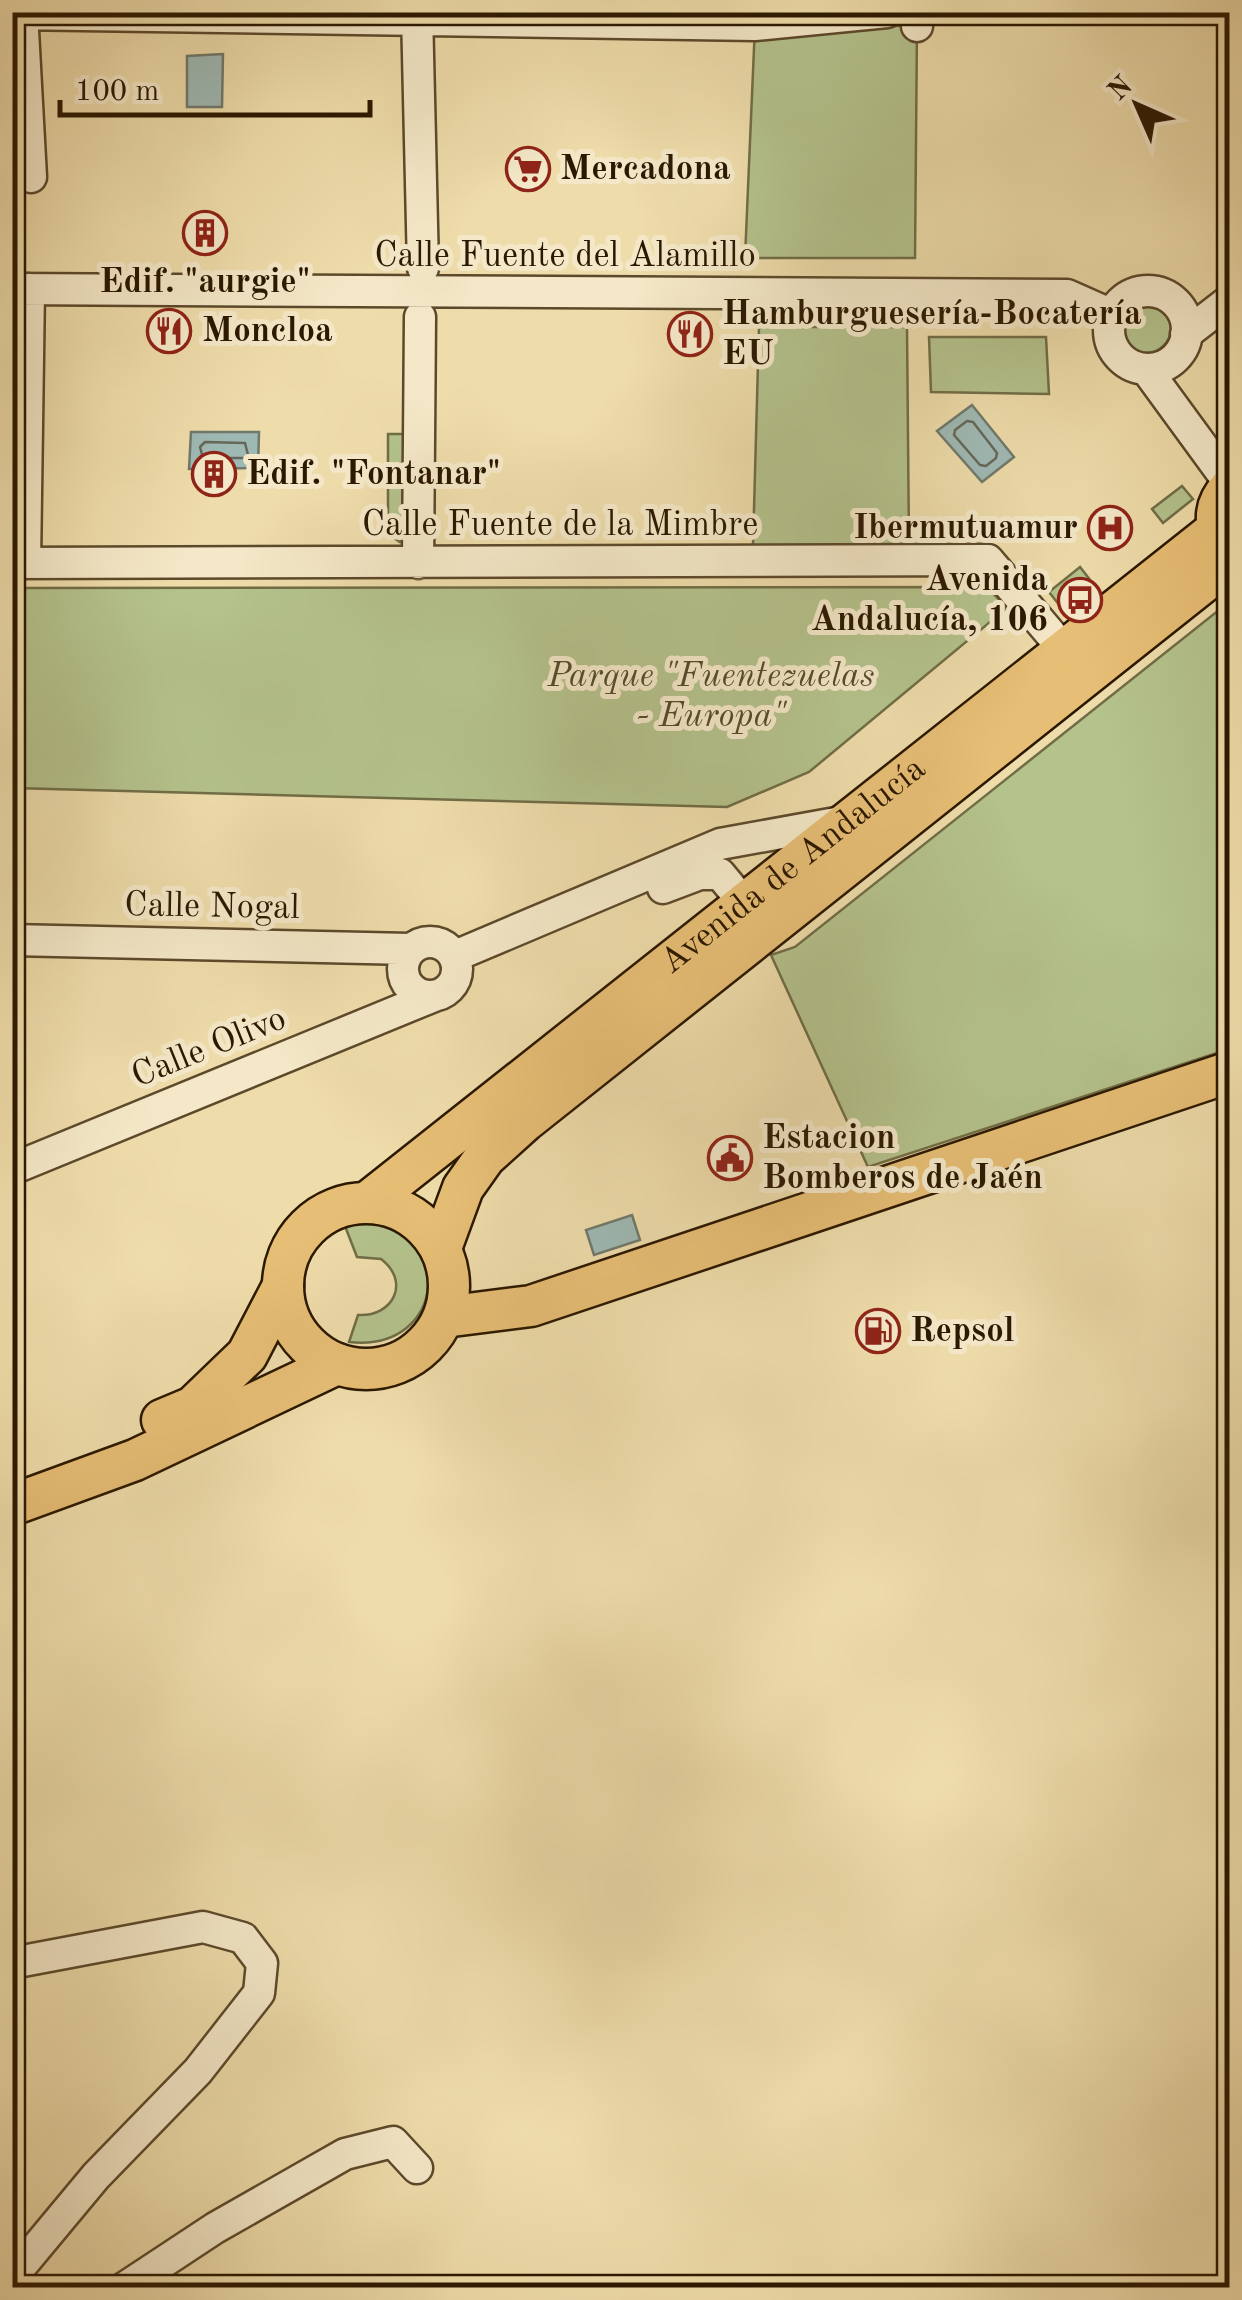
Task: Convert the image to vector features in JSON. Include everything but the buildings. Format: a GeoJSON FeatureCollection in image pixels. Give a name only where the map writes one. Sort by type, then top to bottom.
{"type":"FeatureCollection","features":[{"type":"Feature","properties":{"kind":"main road"},"geometry":{"type":"LineString","coordinates":[[1226,546],[1218,506],[1230,486]]}},
{"type":"Feature","properties":{"kind":"main road","name":"Avenida de Andalucía"},"geometry":{"type":"LineString","coordinates":[[368,1202],[1066,652],[1226,546]]}},
{"type":"Feature","properties":{"kind":"main road","name":"Avenida de Andalucía"},"geometry":{"type":"LineString","coordinates":[[441,1248],[462,1188],[484,1157],[1226,546]]}},
{"type":"Feature","properties":{"kind":"main road"},"geometry":{"type":"LineString","coordinates":[[444,1317],[531,1306],[1230,1072]]}},
{"type":"Feature","properties":{"kind":"main road"},"geometry":{"type":"LineString","coordinates":[[368,1202],[394,1206],[417,1218],[441,1248],[450,1289],[444,1317],[431,1339],[411,1356],[388,1366],[362,1369],[337,1364],[315,1352],[298,1334],[287,1311],[283,1286],[287,1260],[299,1236],[318,1218],[342,1206],[368,1202]]}},
{"type":"Feature","properties":{"kind":"main road"},"geometry":{"type":"LineString","coordinates":[[12,1476],[193,1408],[247,1355],[283,1286]]}},
{"type":"Feature","properties":{"kind":"main road"},"geometry":{"type":"LineString","coordinates":[[12,1505],[135,1460],[337,1364]]}},
{"type":"Feature","properties":{"kind":"street"},"geometry":{"type":"LineString","coordinates":[[31,177],[20,14],[756,24],[887,12]]}},
{"type":"Feature","properties":{"kind":"street"},"geometry":{"type":"LineString","coordinates":[[417,17],[423,268]]}},
{"type":"Feature","properties":{"kind":"street"},"geometry":{"type":"LineString","coordinates":[[19,563],[21,289]]}},
{"type":"Feature","properties":{"kind":"street","name":"Calle Fuente del Alamillo"},"geometry":{"type":"LineString","coordinates":[[21,289],[1067,295],[1112,315]]}},
{"type":"Feature","properties":{"kind":"street"},"geometry":{"type":"LineString","coordinates":[[1186,334],[1181,310],[1163,294],[1139,292],[1118,304],[1112,315],[1110,340],[1115,352],[1123,361],[1146,369],[1158,368],[1177,356],[1186,334],[1230,300]]}},
{"type":"Feature","properties":{"kind":"street"},"geometry":{"type":"LineString","coordinates":[[418,563],[420,317]]}},
{"type":"Feature","properties":{"kind":"street"},"geometry":{"type":"LineString","coordinates":[[1146,369],[1230,486]]}},
{"type":"Feature","properties":{"kind":"street","name":"Calle Fuente de la Mimbre"},"geometry":{"type":"LineString","coordinates":[[19,563],[988,560],[1066,652]]}},
{"type":"Feature","properties":{"kind":"street"},"geometry":{"type":"LineString","coordinates":[[456,964],[720,844],[851,820]]}},
{"type":"Feature","properties":{"kind":"street"},"geometry":{"type":"LineString","coordinates":[[456,964],[700,874],[720,874],[745,904]]}},
{"type":"Feature","properties":{"kind":"street","name":"Calle Nogal"},"geometry":{"type":"LineString","coordinates":[[12,940],[410,949]]}},
{"type":"Feature","properties":{"kind":"street"},"geometry":{"type":"LineString","coordinates":[[426,941],[442,944],[456,964],[450,988],[434,996],[416,994],[404,981],[402,964],[410,949],[426,941]]}},
{"type":"Feature","properties":{"kind":"street","name":"Calle Olivo"},"geometry":{"type":"LineString","coordinates":[[12,1169],[434,996]]}},
{"type":"Feature","properties":{"kind":"street"},"geometry":{"type":"LineString","coordinates":[[12,1962],[203,1927],[243,1938],[262,1963],[259,1994],[198,2071],[96,2176],[12,2277]]}},
{"type":"Feature","properties":{"kind":"street"},"geometry":{"type":"LineString","coordinates":[[124,2288],[215,2228],[345,2154],[393,2142],[417,2168]]}},
{"type":"Feature","properties":{"kind":"green space"},"geometry":{"type":"Polygon","coordinates":[[[755,25],[917,26],[915,258],[745,258],[755,25]]]}},
{"type":"Feature","properties":{"kind":"green space"},"geometry":{"type":"Polygon","coordinates":[[[1146,303],[1163,311],[1171,328],[1163,345],[1146,353],[1129,345],[1121,328],[1129,311],[1146,303]]]}},
{"type":"Feature","properties":{"kind":"green space"},"geometry":{"type":"Polygon","coordinates":[[[759,327],[907,327],[909,546],[753,546],[759,327]]]}},
{"type":"Feature","properties":{"kind":"green space"},"geometry":{"type":"Polygon","coordinates":[[[929,337],[1046,337],[1049,394],[931,392],[929,337]]]}},
{"type":"Feature","properties":{"kind":"green space"},"geometry":{"type":"Polygon","coordinates":[[[388,434],[412,434],[406,539],[400,542],[388,534],[388,434]]]}},
{"type":"Feature","properties":{"kind":"green space"},"geometry":{"type":"Polygon","coordinates":[[[1182,486],[1193,499],[1163,523],[1152,509],[1182,486]]]}},
{"type":"Feature","properties":{"kind":"green space"},"geometry":{"type":"Polygon","coordinates":[[[1080,567],[1091,581],[1060,606],[1049,592],[1080,567]]]}},
{"type":"Feature","properties":{"kind":"green space","name":"Parque \"Fuentezuelas - Europa\""},"geometry":{"type":"Polygon","coordinates":[[[987,587],[1007,608],[809,772],[727,807],[13,788],[13,588],[987,587]]]}},
{"type":"Feature","properties":{"kind":"green space"},"geometry":{"type":"Polygon","coordinates":[[[1229,602],[1229,1049],[868,1167],[771,955],[795,947],[1229,602]]]}},
{"type":"Feature","properties":{"kind":"green space"},"geometry":{"type":"Polygon","coordinates":[[[360,1222],[391,1228],[413,1243],[425,1264],[428,1287],[422,1309],[406,1328],[382,1340],[349,1342],[358,1315],[381,1310],[389,1304],[396,1287],[390,1268],[381,1259],[357,1257],[345,1226],[360,1222]]]}},
{"type":"Feature","properties":{"kind":"water"},"geometry":{"type":"Polygon","coordinates":[[[223,54],[222,107],[187,107],[187,56],[223,54]]]}},
{"type":"Feature","properties":{"kind":"water"},"geometry":{"type":"Polygon","coordinates":[[[972,405],[1014,457],[982,482],[937,431],[972,405]]]}},
{"type":"Feature","properties":{"kind":"water"},"geometry":{"type":"Polygon","coordinates":[[[191,432],[259,432],[258,468],[189,469],[191,432]]]}},
{"type":"Feature","properties":{"kind":"water"},"geometry":{"type":"Polygon","coordinates":[[[632,1215],[640,1240],[594,1255],[586,1230],[632,1215]]]}},
{"type":"Feature","properties":{"kind":"place","name":"Mercadona"},"geometry":{"type":"Point","coordinates":[528,169]}},
{"type":"Feature","properties":{"kind":"place","name":"Edif. \"aurgie\""},"geometry":{"type":"Point","coordinates":[205,233]}},
{"type":"Feature","properties":{"kind":"place","name":"Moncloa"},"geometry":{"type":"Point","coordinates":[169,331]}},
{"type":"Feature","properties":{"kind":"place","name":"Hamburguesería-Bocatería EU"},"geometry":{"type":"Point","coordinates":[690,334]}},
{"type":"Feature","properties":{"kind":"place","name":"Edif. \"Fontanar\""},"geometry":{"type":"Point","coordinates":[214,474]}},
{"type":"Feature","properties":{"kind":"place","name":"Ibermutuamur"},"geometry":{"type":"Point","coordinates":[1110,528]}},
{"type":"Feature","properties":{"kind":"place","name":"Avenida Andalucía, 106"},"geometry":{"type":"Point","coordinates":[1080,600]}},
{"type":"Feature","properties":{"kind":"place","name":"Estacion Bomberos de Jaén"},"geometry":{"type":"Point","coordinates":[730,1158]}},
{"type":"Feature","properties":{"kind":"place","name":"Repsol"},"geometry":{"type":"Point","coordinates":[878,1331]}}]}
